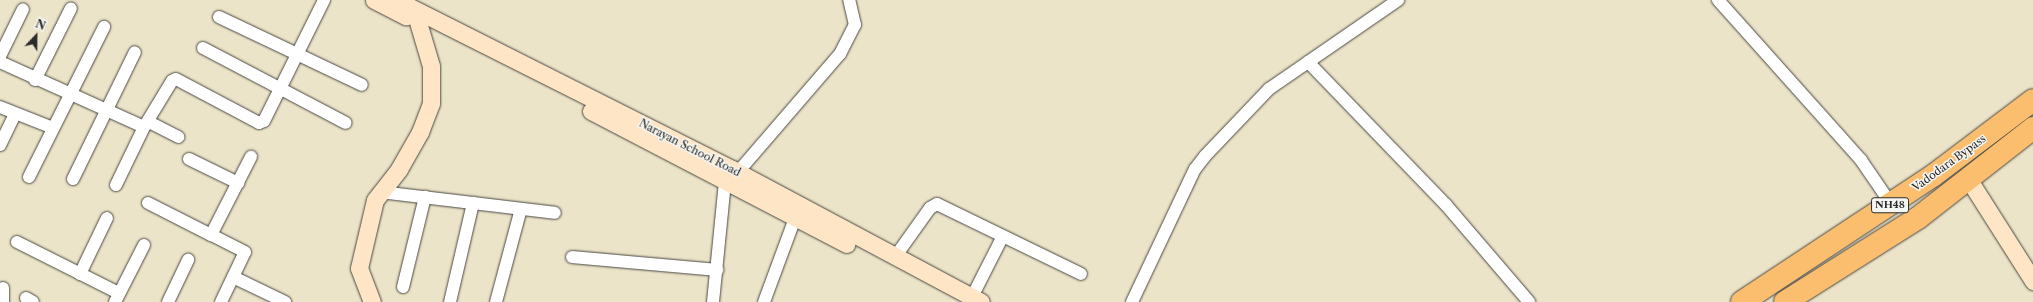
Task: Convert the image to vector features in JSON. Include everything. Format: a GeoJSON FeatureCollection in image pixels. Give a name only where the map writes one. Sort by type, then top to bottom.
{"type":"FeatureCollection","features":[{"type":"Feature","properties":{"kind":"highway","name":"Vadodara Bypass"},"geometry":{"type":"LineString","coordinates":[[1742,302],[1934,175],[2033,100]]}},
{"type":"Feature","properties":{"kind":"highway","name":"NH48"},"geometry":{"type":"LineString","coordinates":[[1785,302],[1918,218],[1969,180],[2033,128]]}},
{"type":"Feature","properties":{"kind":"street"},"geometry":{"type":"LineString","coordinates":[[116,185],[147,125],[174,79],[259,123],[264,121],[324,0]]}},
{"type":"Feature","properties":{"kind":"street"},"geometry":{"type":"LineString","coordinates":[[374,0],[394,3],[418,22],[732,174],[796,218],[970,300],[1003,236]]}},
{"type":"Feature","properties":{"kind":"street"},"geometry":{"type":"LineString","coordinates":[[714,302],[717,270],[732,174],[840,54],[855,25],[849,0]]}},
{"type":"Feature","properties":{"kind":"street"},"geometry":{"type":"LineString","coordinates":[[1132,302],[1199,162],[1269,89],[1398,0]]}},
{"type":"Feature","properties":{"kind":"street"},"geometry":{"type":"LineString","coordinates":[[1718,0],[1861,160],[1891,204]]}},
{"type":"Feature","properties":{"kind":"street","name":"Narayan School Road"},"geometry":{"type":"LineString","coordinates":[[394,3],[895,257],[970,300]]}},
{"type":"Feature","properties":{"kind":"street"},"geometry":{"type":"LineString","coordinates":[[36,80],[71,8]]}},
{"type":"Feature","properties":{"kind":"street"},"geometry":{"type":"LineString","coordinates":[[0,56],[23,9]]}},
{"type":"Feature","properties":{"kind":"street"},"geometry":{"type":"LineString","coordinates":[[219,17],[362,85]]}},
{"type":"Feature","properties":{"kind":"street"},"geometry":{"type":"LineString","coordinates":[[372,302],[360,264],[375,200],[398,169],[420,132],[431,103],[431,66],[418,22]]}},
{"type":"Feature","properties":{"kind":"street"},"geometry":{"type":"LineString","coordinates":[[29,177],[104,27]]}},
{"type":"Feature","properties":{"kind":"street"},"geometry":{"type":"LineString","coordinates":[[202,48],[346,123]]}},
{"type":"Feature","properties":{"kind":"street"},"geometry":{"type":"LineString","coordinates":[[73,179],[135,52]]}},
{"type":"Feature","properties":{"kind":"street"},"geometry":{"type":"LineString","coordinates":[[0,62],[36,80],[107,110],[178,136]]}},
{"type":"Feature","properties":{"kind":"street"},"geometry":{"type":"LineString","coordinates":[[1308,62],[1446,205],[1529,302]]}},
{"type":"Feature","properties":{"kind":"street"},"geometry":{"type":"LineString","coordinates":[[0,107],[53,128]]}},
{"type":"Feature","properties":{"kind":"street"},"geometry":{"type":"LineString","coordinates":[[0,145],[15,114]]}},
{"type":"Feature","properties":{"kind":"street"},"geometry":{"type":"LineString","coordinates":[[212,235],[251,157]]}},
{"type":"Feature","properties":{"kind":"street"},"geometry":{"type":"LineString","coordinates":[[190,159],[238,183]]}},
{"type":"Feature","properties":{"kind":"street"},"geometry":{"type":"LineString","coordinates":[[1969,180],[2033,281]]}},
{"type":"Feature","properties":{"kind":"street"},"geometry":{"type":"LineString","coordinates":[[380,192],[555,213]]}},
{"type":"Feature","properties":{"kind":"street"},"geometry":{"type":"LineString","coordinates":[[403,287],[425,197]]}},
{"type":"Feature","properties":{"kind":"street"},"geometry":{"type":"LineString","coordinates":[[148,203],[245,252],[221,302]]}},
{"type":"Feature","properties":{"kind":"street"},"geometry":{"type":"LineString","coordinates":[[450,302],[473,203]]}},
{"type":"Feature","properties":{"kind":"street"},"geometry":{"type":"LineString","coordinates":[[895,257],[934,204],[942,206],[1081,274]]}},
{"type":"Feature","properties":{"kind":"street"},"geometry":{"type":"LineString","coordinates":[[496,302],[521,209]]}},
{"type":"Feature","properties":{"kind":"street"},"geometry":{"type":"LineString","coordinates":[[80,274],[107,218]]}},
{"type":"Feature","properties":{"kind":"street"},"geometry":{"type":"LineString","coordinates":[[764,302],[796,218]]}},
{"type":"Feature","properties":{"kind":"street"},"geometry":{"type":"LineString","coordinates":[[17,242],[80,274],[117,298],[144,244]]}},
{"type":"Feature","properties":{"kind":"street"},"geometry":{"type":"LineString","coordinates":[[572,257],[717,270]]}},
{"type":"Feature","properties":{"kind":"street"},"geometry":{"type":"LineString","coordinates":[[168,302],[188,260]]}},
{"type":"Feature","properties":{"kind":"street"},"geometry":{"type":"LineString","coordinates":[[233,277],[285,302]]}},
{"type":"Feature","properties":{"kind":"street"},"geometry":{"type":"LineString","coordinates":[[3,288],[3,302]]}}]}
